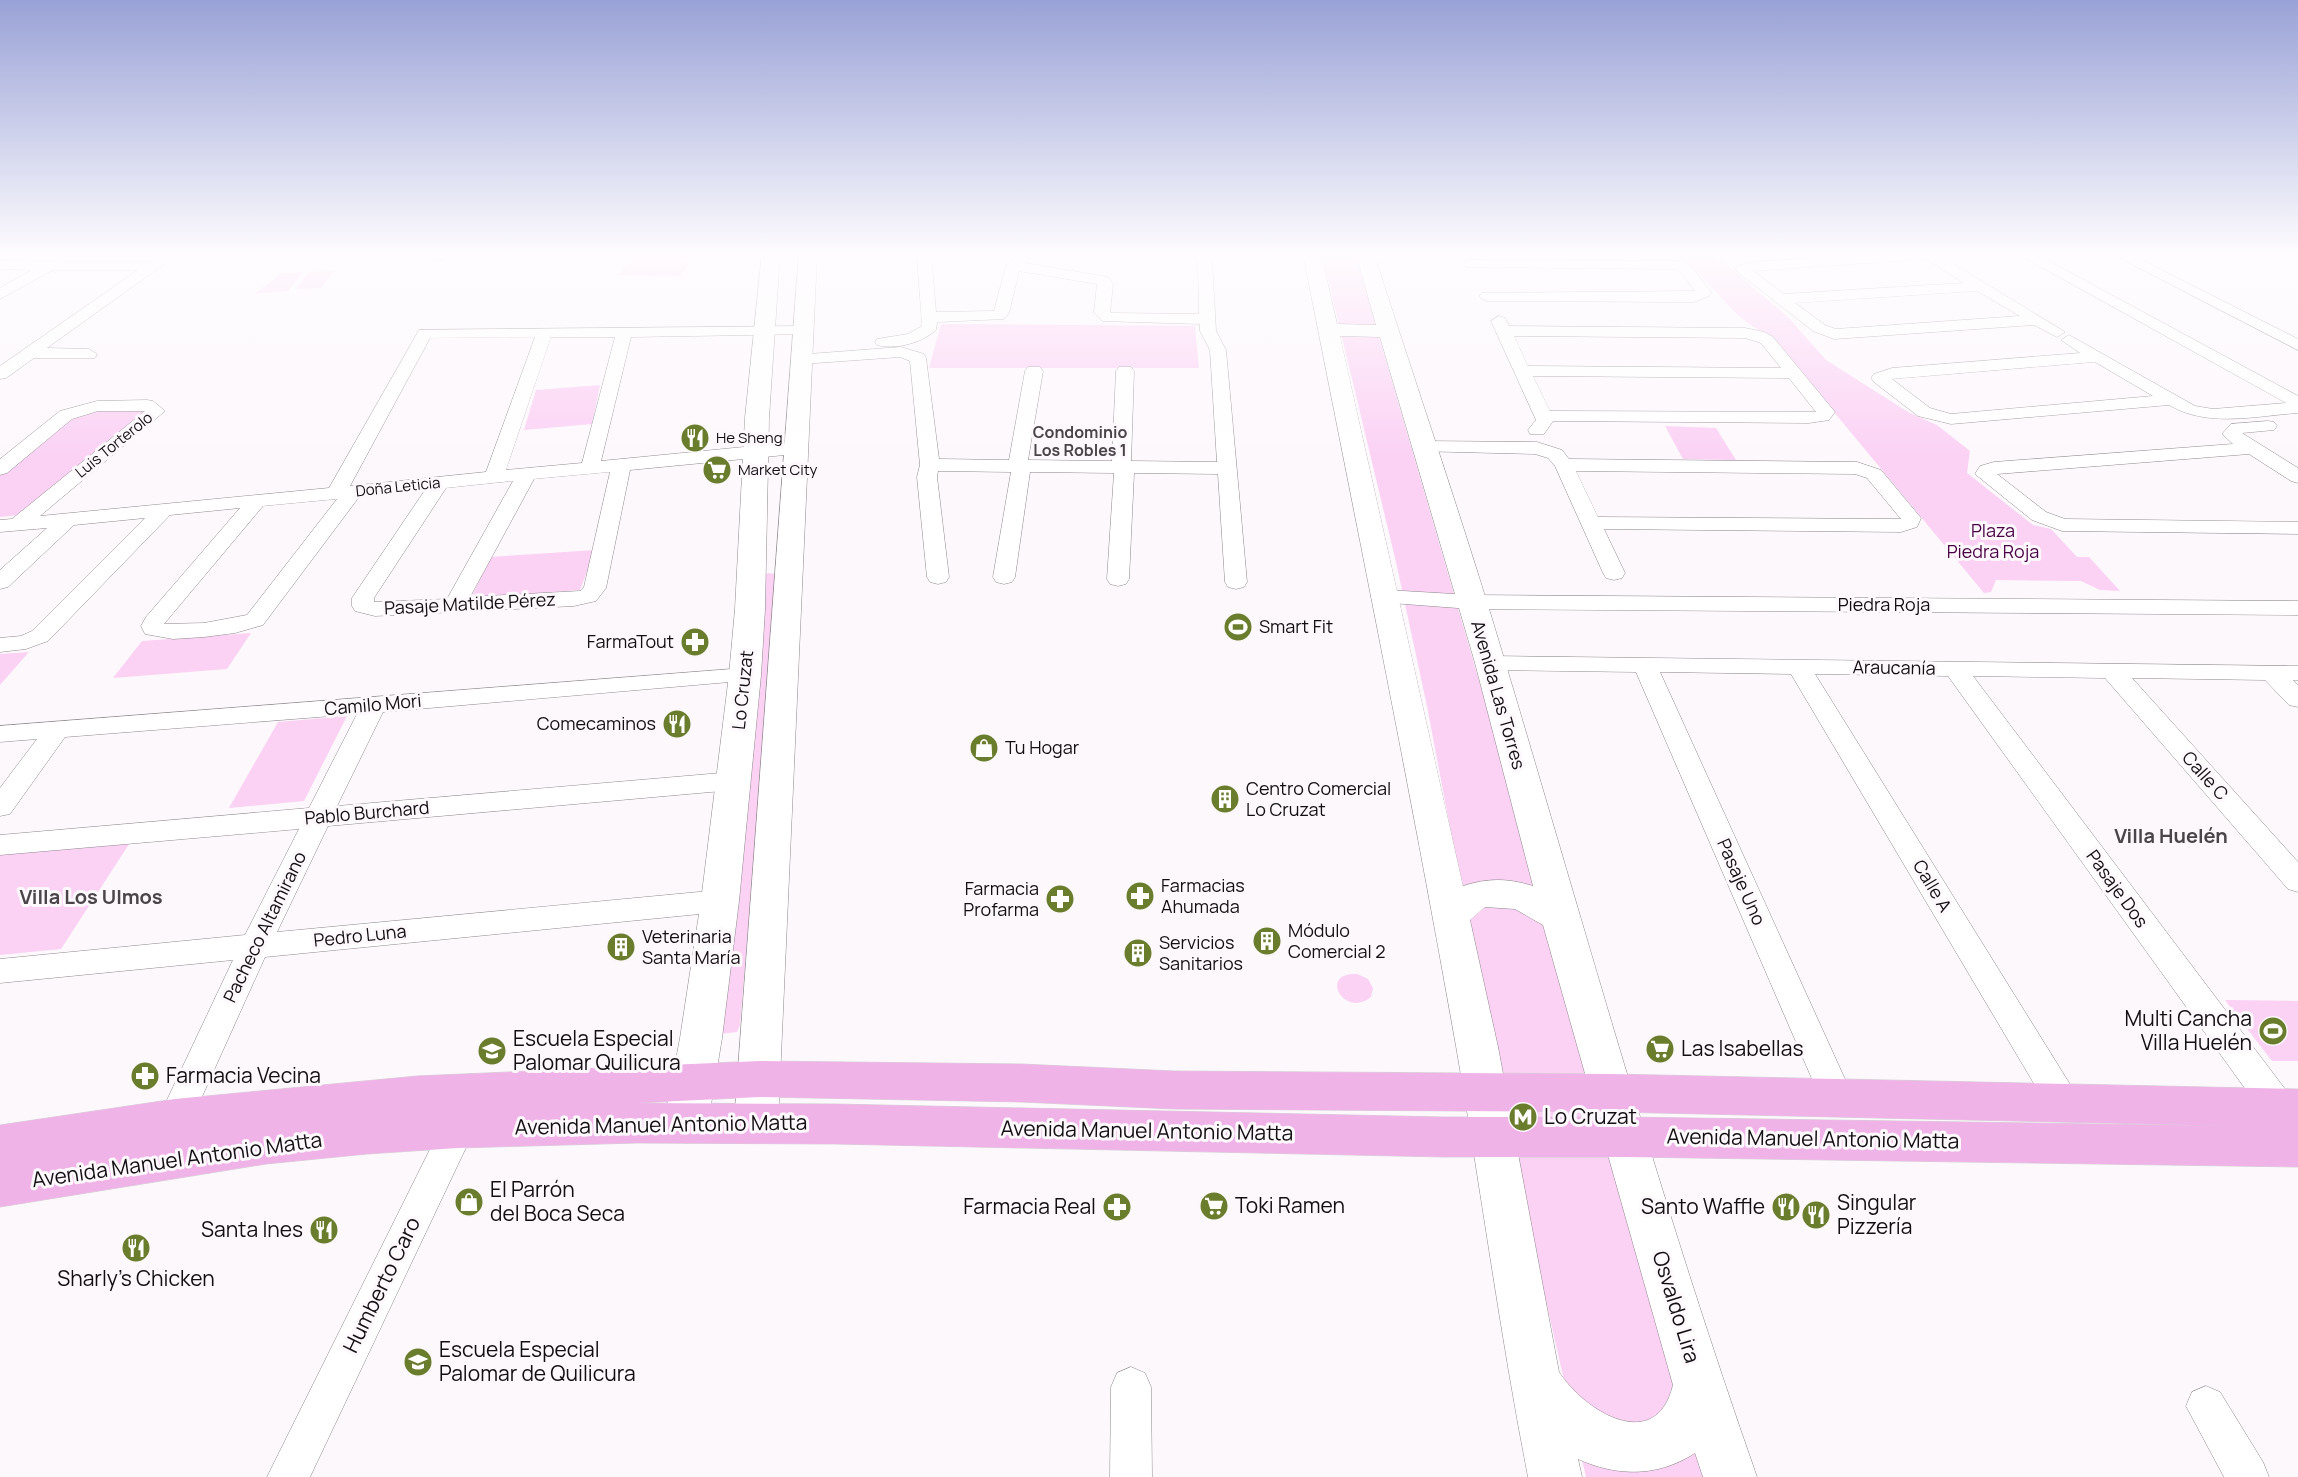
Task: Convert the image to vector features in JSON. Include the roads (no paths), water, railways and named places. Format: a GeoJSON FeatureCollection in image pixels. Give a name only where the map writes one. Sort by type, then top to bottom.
{"type":"FeatureCollection","features":[{"type":"Feature","properties":{"kind":"main road","name":"Avenida Manuel Antonio Matta"},"geometry":{"type":"LineString","coordinates":[[0,1186],[466,1110],[694,1081],[760,1079],[1021,1083],[1174,1090],[1484,1092],[1619,1115],[2292,1121]]}},
{"type":"Feature","properties":{"kind":"main road","name":"Avenida Manuel Antonio Matta"},"geometry":{"type":"LineString","coordinates":[[0,1145],[175,1119],[466,1110],[686,1123],[1492,1138],[1619,1115],[1837,1099],[2064,1104],[2292,1121]]}},
{"type":"Feature","properties":{"kind":"street"},"geometry":{"type":"LineString","coordinates":[[0,374],[72,323]]}},
{"type":"Feature","properties":{"kind":"street","name":"Lo Cruzat"},"geometry":{"type":"LineString","coordinates":[[686,1123],[720,901],[745,675],[750,609],[755,452],[764,323]]}},
{"type":"Feature","properties":{"kind":"street","name":"Lo Cruzat"},"geometry":{"type":"LineString","coordinates":[[756,1123],[804,323]]}},
{"type":"Feature","properties":{"kind":"street"},"geometry":{"type":"LineString","coordinates":[[803,346],[912,338],[928,330],[931,323]]}},
{"type":"Feature","properties":{"kind":"street"},"geometry":{"type":"LineString","coordinates":[[1208,323],[1209,334],[1218,347],[1236,582]]}},
{"type":"Feature","properties":{"kind":"street"},"geometry":{"type":"LineString","coordinates":[[1327,323],[1451,918],[1535,1380],[1555,1477]]}},
{"type":"Feature","properties":{"kind":"street","name":"Avenida Las Torres"},"geometry":{"type":"LineString","coordinates":[[1386,323],[1490,663],[1560,917],[1619,1115]]}},
{"type":"Feature","properties":{"kind":"street"},"geometry":{"type":"LineString","coordinates":[[1421,440],[1527,433],[1542,426],[1544,416],[1500,323]]}},
{"type":"Feature","properties":{"kind":"street"},"geometry":{"type":"LineString","coordinates":[[1540,323],[1752,333],[1765,338],[1824,409],[1825,414],[1809,418],[1544,416]]}},
{"type":"Feature","properties":{"kind":"street"},"geometry":{"type":"LineString","coordinates":[[1812,323],[1819,328],[1839,334],[1995,323]]}},
{"type":"Feature","properties":{"kind":"street"},"geometry":{"type":"LineString","coordinates":[[2041,323],[2190,410],[2212,414],[2298,408]]}},
{"type":"Feature","properties":{"kind":"street"},"geometry":{"type":"LineString","coordinates":[[2151,323],[2298,403]]}},
{"type":"Feature","properties":{"kind":"street"},"geometry":{"type":"LineString","coordinates":[[2255,323],[2298,345]]}},
{"type":"Feature","properties":{"kind":"street"},"geometry":{"type":"LineString","coordinates":[[257,501],[154,622],[153,629],[164,631],[233,627],[255,620],[344,492],[425,333],[763,330],[803,346],[901,352],[918,358],[930,465],[927,477],[938,577]]}},
{"type":"Feature","properties":{"kind":"street"},"geometry":{"type":"LineString","coordinates":[[1329,330],[1388,331]]}},
{"type":"Feature","properties":{"kind":"street"},"geometry":{"type":"LineString","coordinates":[[494,478],[545,332]]}},
{"type":"Feature","properties":{"kind":"street"},"geometry":{"type":"LineString","coordinates":[[590,468],[624,332]]}},
{"type":"Feature","properties":{"kind":"street"},"geometry":{"type":"LineString","coordinates":[[0,353],[89,354]]}},
{"type":"Feature","properties":{"kind":"street"},"geometry":{"type":"LineString","coordinates":[[2099,357],[1892,372],[1880,378],[1920,410],[1943,418],[2170,400]]}},
{"type":"Feature","properties":{"kind":"street"},"geometry":{"type":"LineString","coordinates":[[1004,577],[1021,477],[1018,456],[1034,371]]}},
{"type":"Feature","properties":{"kind":"street"},"geometry":{"type":"LineString","coordinates":[[1118,579],[1125,478],[1120,456],[1125,371]]}},
{"type":"Feature","properties":{"kind":"street"},"geometry":{"type":"LineString","coordinates":[[1522,371],[1795,374]]}},
{"type":"Feature","properties":{"kind":"street","name":"Luis Torterolo"},"geometry":{"type":"LineString","coordinates":[[0,469],[66,415],[97,406],[147,405],[156,411],[9,525]]}},
{"type":"Feature","properties":{"kind":"street"},"geometry":{"type":"LineString","coordinates":[[2298,423],[2237,428],[2232,432],[2233,437],[2298,477]]}},
{"type":"Feature","properties":{"kind":"street"},"geometry":{"type":"LineString","coordinates":[[1421,440],[1537,448],[1555,454],[1564,465],[1614,573]]}},
{"type":"Feature","properties":{"kind":"street","name":"Doña Leticia"},"geometry":{"type":"LineString","coordinates":[[9,525],[795,448]]}},
{"type":"Feature","properties":{"kind":"street"},"geometry":{"type":"LineString","coordinates":[[2250,448],[1994,468],[1987,470],[1985,474],[2039,516],[2062,525],[2298,528]]}},
{"type":"Feature","properties":{"kind":"street","name":"Pasaje Matilde Pérez"},"geometry":{"type":"LineString","coordinates":[[440,483],[361,603],[368,608],[574,599],[593,592],[621,465]]}},
{"type":"Feature","properties":{"kind":"street"},"geometry":{"type":"LineString","coordinates":[[930,465],[1226,468]]}},
{"type":"Feature","properties":{"kind":"street"},"geometry":{"type":"LineString","coordinates":[[1564,465],[1857,468],[1874,474],[1911,518],[1906,525],[1893,526],[1591,523]]}},
{"type":"Feature","properties":{"kind":"street"},"geometry":{"type":"LineString","coordinates":[[455,605],[527,474]]}},
{"type":"Feature","properties":{"kind":"street"},"geometry":{"type":"LineString","coordinates":[[0,645],[26,642],[40,636],[164,510]]}},
{"type":"Feature","properties":{"kind":"street"},"geometry":{"type":"LineString","coordinates":[[0,582],[68,519]]}},
{"type":"Feature","properties":{"kind":"street","name":"Piedra Roja"},"geometry":{"type":"LineString","coordinates":[[1386,597],[1471,602],[2298,608]]}},
{"type":"Feature","properties":{"kind":"street","name":"Araucanía"},"geometry":{"type":"LineString","coordinates":[[1490,663],[2298,673]]}},
{"type":"Feature","properties":{"kind":"street","name":"Pasaje Uno"},"geometry":{"type":"LineString","coordinates":[[1645,665],[1837,1099]]}},
{"type":"Feature","properties":{"kind":"street","name":"Calle A"},"geometry":{"type":"LineString","coordinates":[[1799,667],[2064,1104]]}},
{"type":"Feature","properties":{"kind":"street","name":"Pasaje Dos"},"geometry":{"type":"LineString","coordinates":[[1955,669],[2292,1121]]}},
{"type":"Feature","properties":{"kind":"street","name":"Calle C"},"geometry":{"type":"LineString","coordinates":[[2112,671],[2298,881]]}},
{"type":"Feature","properties":{"kind":"street"},"geometry":{"type":"LineString","coordinates":[[2272,673],[2298,699]]}},
{"type":"Feature","properties":{"kind":"street","name":"Camilo Mori"},"geometry":{"type":"LineString","coordinates":[[0,734],[745,675]]}},
{"type":"Feature","properties":{"kind":"street","name":"Pacheco Altamirano"},"geometry":{"type":"LineString","coordinates":[[175,1119],[255,946],[374,704]]}},
{"type":"Feature","properties":{"kind":"street"},"geometry":{"type":"LineString","coordinates":[[0,807],[57,730]]}},
{"type":"Feature","properties":{"kind":"street","name":"Pablo Burchard"},"geometry":{"type":"LineString","coordinates":[[0,845],[733,781]]}},
{"type":"Feature","properties":{"kind":"street"},"geometry":{"type":"LineString","coordinates":[[1451,918],[1455,910],[1465,901],[1475,896],[1497,893],[1515,894],[1534,900],[1560,917]]}},
{"type":"Feature","properties":{"kind":"street","name":"Pedro Luna"},"geometry":{"type":"LineString","coordinates":[[0,971],[720,901]]}},
{"type":"Feature","properties":{"kind":"street","name":"Humberto Caro"},"geometry":{"type":"LineString","coordinates":[[288,1477],[466,1110]]}},
{"type":"Feature","properties":{"kind":"street","name":"Osvaldo Lira"},"geometry":{"type":"LineString","coordinates":[[1619,1115],[1699,1384],[1730,1477]]}},
{"type":"Feature","properties":{"kind":"street"},"geometry":{"type":"LineString","coordinates":[[1535,1380],[1547,1401],[1563,1419],[1583,1434],[1605,1444],[1627,1449],[1647,1448],[1665,1442],[1681,1432],[1698,1403],[1699,1384]]}},
{"type":"Feature","properties":{"kind":"street"},"geometry":{"type":"LineString","coordinates":[[1131,1387],[1131,1477]]}},
{"type":"Feature","properties":{"kind":"street"},"geometry":{"type":"LineString","coordinates":[[2206,1406],[2248,1477]]}},
{"type":"Feature","properties":{"kind":"place","name":"He Sheng"},"geometry":{"type":"Point","coordinates":[695,438]}},
{"type":"Feature","properties":{"kind":"place","name":"Market City"},"geometry":{"type":"Point","coordinates":[717,470]}},
{"type":"Feature","properties":{"kind":"place","name":"Smart Fit"},"geometry":{"type":"Point","coordinates":[1238,627]}},
{"type":"Feature","properties":{"kind":"place","name":"FarmaTout"},"geometry":{"type":"Point","coordinates":[695,642]}},
{"type":"Feature","properties":{"kind":"place","name":"Comecaminos"},"geometry":{"type":"Point","coordinates":[677,724]}},
{"type":"Feature","properties":{"kind":"place","name":"Tu Hogar"},"geometry":{"type":"Point","coordinates":[984,748]}},
{"type":"Feature","properties":{"kind":"place","name":"Centro Comercial Lo Cruzat"},"geometry":{"type":"Point","coordinates":[1225,799]}},
{"type":"Feature","properties":{"kind":"place","name":"Farmacias Ahumada"},"geometry":{"type":"Point","coordinates":[1140,896]}},
{"type":"Feature","properties":{"kind":"place","name":"Farmacia Profarma"},"geometry":{"type":"Point","coordinates":[1060,899]}},
{"type":"Feature","properties":{"kind":"place","name":"Módulo Comercial 2"},"geometry":{"type":"Point","coordinates":[1267,941]}},
{"type":"Feature","properties":{"kind":"place","name":"Veterinaria Santa María"},"geometry":{"type":"Point","coordinates":[621,947]}},
{"type":"Feature","properties":{"kind":"place","name":"Servicios Sanitarios"},"geometry":{"type":"Point","coordinates":[1138,953]}},
{"type":"Feature","properties":{"kind":"place","name":"Multi Cancha Villa Huelén"},"geometry":{"type":"Point","coordinates":[2273,1031]}},
{"type":"Feature","properties":{"kind":"place","name":"Las Isabellas"},"geometry":{"type":"Point","coordinates":[1660,1049]}},
{"type":"Feature","properties":{"kind":"place","name":"Escuela Especial Palomar Quilicura"},"geometry":{"type":"Point","coordinates":[492,1051]}},
{"type":"Feature","properties":{"kind":"place","name":"Farmacia Vecina"},"geometry":{"type":"Point","coordinates":[145,1076]}},
{"type":"Feature","properties":{"kind":"place","name":"Lo Cruzat"},"geometry":{"type":"Point","coordinates":[1523,1117]}},
{"type":"Feature","properties":{"kind":"place","name":"El Parrón del Boca Seca"},"geometry":{"type":"Point","coordinates":[469,1202]}},
{"type":"Feature","properties":{"kind":"place","name":"Toki Ramen"},"geometry":{"type":"Point","coordinates":[1214,1206]}},
{"type":"Feature","properties":{"kind":"place","name":"Farmacia Real"},"geometry":{"type":"Point","coordinates":[1117,1207]}},
{"type":"Feature","properties":{"kind":"place","name":"Santo Waffle"},"geometry":{"type":"Point","coordinates":[1786,1207]}},
{"type":"Feature","properties":{"kind":"place","name":"Singular Pizzería"},"geometry":{"type":"Point","coordinates":[1816,1215]}},
{"type":"Feature","properties":{"kind":"place","name":"Santa Ines"},"geometry":{"type":"Point","coordinates":[324,1230]}},
{"type":"Feature","properties":{"kind":"place","name":"Sharly's Chicken"},"geometry":{"type":"Point","coordinates":[136,1248]}},
{"type":"Feature","properties":{"kind":"place","name":"Escuela Especial Palomar de Quilicura"},"geometry":{"type":"Point","coordinates":[418,1362]}},
{"type":"Feature","properties":{"kind":"district","name":"Condominio Los Robles 1"},"geometry":{"type":"Point","coordinates":[1080,441]}},
{"type":"Feature","properties":{"kind":"district","name":"Villa Huelén"},"geometry":{"type":"Point","coordinates":[2171,836]}},
{"type":"Feature","properties":{"kind":"district","name":"Villa Los Ulmos"},"geometry":{"type":"Point","coordinates":[91,897]}},
{"type":"Feature","properties":{"kind":"park label","name":"Plaza Piedra Roja"},"geometry":{"type":"Point","coordinates":[1993,541]}}]}
